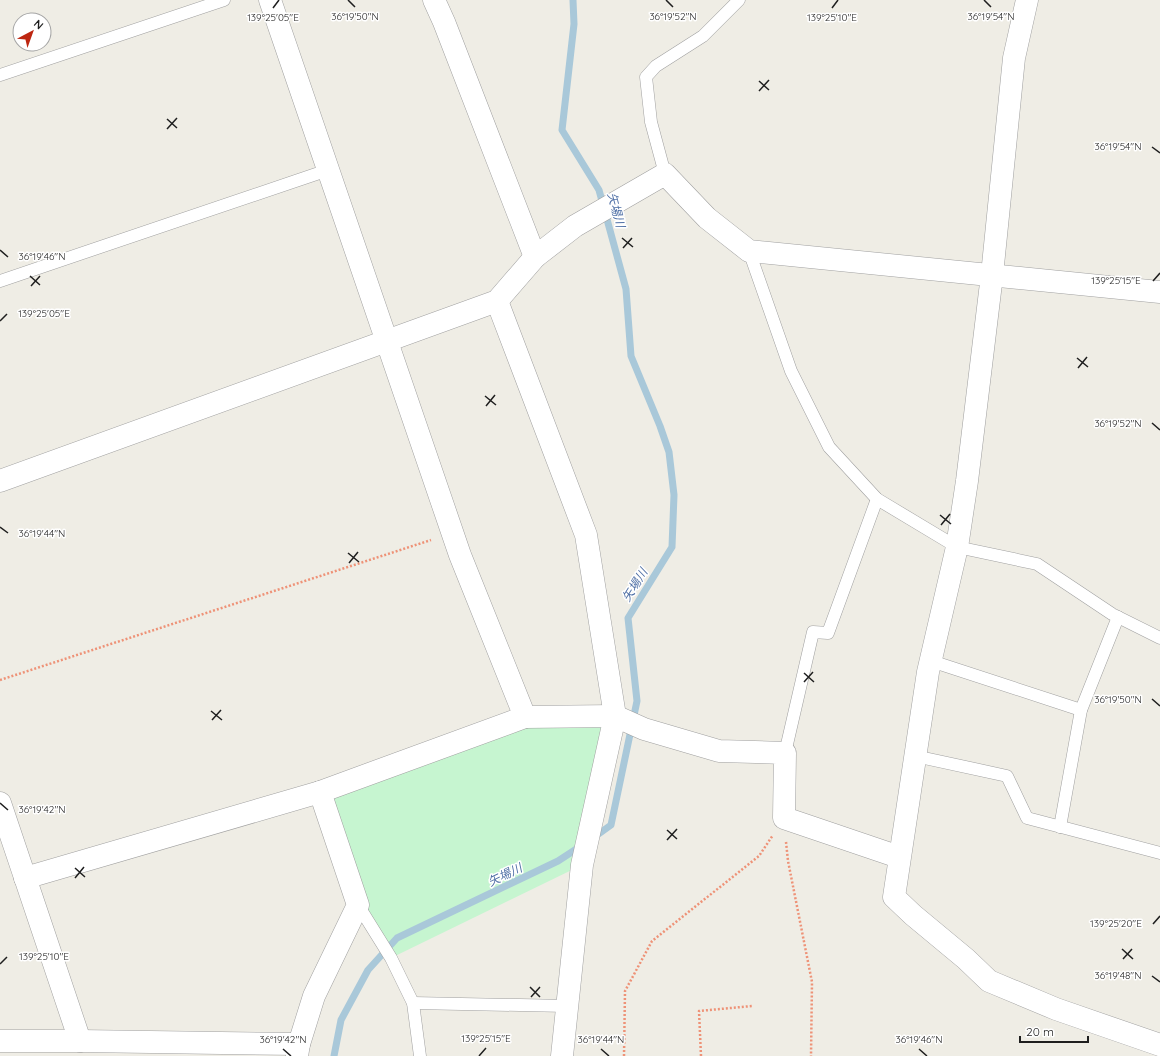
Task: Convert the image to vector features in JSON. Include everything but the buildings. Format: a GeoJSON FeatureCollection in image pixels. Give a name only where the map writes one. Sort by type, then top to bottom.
{"type":"FeatureCollection","features":[{"type":"Feature","properties":{"kind":"street"},"geometry":{"type":"LineString","coordinates":[[270,0],[452,533],[525,717]]}},
{"type":"Feature","properties":{"kind":"street"},"geometry":{"type":"LineString","coordinates":[[434,0],[444,22],[535,257]]}},
{"type":"Feature","properties":{"kind":"street"},"geometry":{"type":"LineString","coordinates":[[1028,0],[1014,58],[992,275],[967,481],[957,547],[928,672],[894,897],[913,915],[966,959],[989,981],[1056,1008],[1160,1045]]}},
{"type":"Feature","properties":{"kind":"street"},"geometry":{"type":"LineString","coordinates":[[0,481],[497,301],[535,257],[575,226],[665,174],[707,218],[749,251],[1160,292]]}},
{"type":"Feature","properties":{"kind":"street"},"geometry":{"type":"LineString","coordinates":[[497,301],[586,535],[615,716],[582,865],[562,1056]]}},
{"type":"Feature","properties":{"kind":"street"},"geometry":{"type":"LineString","coordinates":[[25,878],[320,792],[525,717],[615,716],[644,729],[719,751],[785,753],[784,818],[899,857]]}},
{"type":"Feature","properties":{"kind":"street"},"geometry":{"type":"LineString","coordinates":[[0,1041],[80,1041],[298,1050],[314,996],[358,905],[320,792]]}},
{"type":"Feature","properties":{"kind":"street"},"geometry":{"type":"LineString","coordinates":[[0,803],[80,1041]]}},
{"type":"Feature","properties":{"kind":"lane"},"geometry":{"type":"LineString","coordinates":[[0,75],[224,0]]}},
{"type":"Feature","properties":{"kind":"lane"},"geometry":{"type":"LineString","coordinates":[[665,174],[651,122],[646,77],[656,66],[703,36],[739,0]]}},
{"type":"Feature","properties":{"kind":"lane"},"geometry":{"type":"LineString","coordinates":[[0,281],[328,170]]}},
{"type":"Feature","properties":{"kind":"lane"},"geometry":{"type":"LineString","coordinates":[[749,251],[791,371],[829,446],[877,499],[957,547],[1037,564],[1118,617],[1160,638]]}},
{"type":"Feature","properties":{"kind":"lane"},"geometry":{"type":"LineString","coordinates":[[785,753],[813,632],[828,633],[877,499]]}},
{"type":"Feature","properties":{"kind":"lane"},"geometry":{"type":"LineString","coordinates":[[1060,827],[1081,710],[1118,617]]}},
{"type":"Feature","properties":{"kind":"lane"},"geometry":{"type":"LineString","coordinates":[[931,661],[1081,710]]}},
{"type":"Feature","properties":{"kind":"lane"},"geometry":{"type":"LineString","coordinates":[[915,756],[1007,776],[1027,818],[1160,853]]}},
{"type":"Feature","properties":{"kind":"lane"},"geometry":{"type":"LineString","coordinates":[[358,905],[391,958],[413,1003],[420,1056]]}},
{"type":"Feature","properties":{"kind":"lane"},"geometry":{"type":"LineString","coordinates":[[413,1003],[567,1006]]}},
{"type":"Feature","properties":{"kind":"path"},"geometry":{"type":"LineString","coordinates":[[0,680],[452,533]]}},
{"type":"Feature","properties":{"kind":"path"},"geometry":{"type":"LineString","coordinates":[[624,1056],[625,991],[652,941],[759,856],[784,818]]}},
{"type":"Feature","properties":{"kind":"path"},"geometry":{"type":"LineString","coordinates":[[784,818],[788,861],[812,982],[811,1056]]}},
{"type":"Feature","properties":{"kind":"path"},"geometry":{"type":"LineString","coordinates":[[701,1056],[699,1011],[752,1006]]}},
{"type":"Feature","properties":{"kind":"green space"},"geometry":{"type":"Polygon","coordinates":[[[615,716],[582,865],[391,958],[358,905],[320,792],[525,717],[615,716]]]}},
{"type":"Feature","properties":{"kind":"waterway","name":"矢場川"},"geometry":{"type":"LineString","coordinates":[[573,0],[574,24],[562,130],[599,190],[626,289],[631,356],[660,426],[669,452],[674,495],[672,547],[628,618],[637,701],[611,825],[593,838]]}},
{"type":"Feature","properties":{"kind":"waterway","name":"矢場川"},"geometry":{"type":"LineString","coordinates":[[334,1056],[341,1020],[368,970],[397,938],[558,861],[581,846]]}}]}
